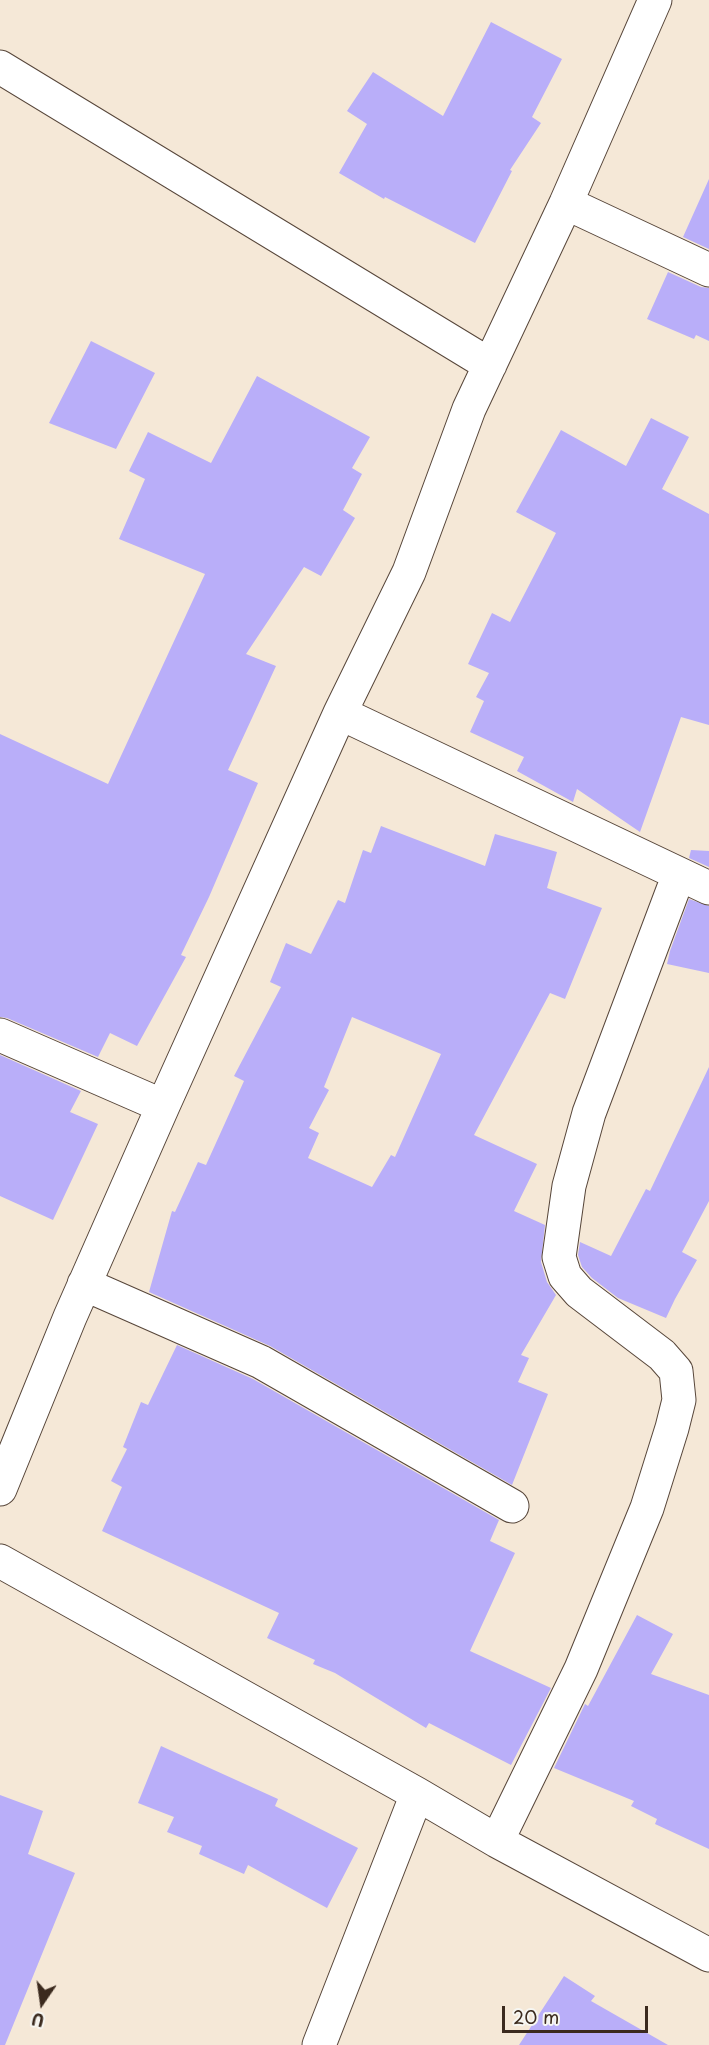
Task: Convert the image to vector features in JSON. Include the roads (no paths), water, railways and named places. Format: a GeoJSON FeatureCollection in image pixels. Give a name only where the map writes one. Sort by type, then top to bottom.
{"type":"FeatureCollection","features":[{"type":"Feature","properties":{"kind":"street"},"geometry":{"type":"LineString","coordinates":[[0,1488],[84,1284],[163,1106],[340,713],[409,572],[469,409],[566,203],[655,0]]}},
{"type":"Feature","properties":{"kind":"street"},"geometry":{"type":"LineString","coordinates":[[0,67],[490,365]]}},
{"type":"Feature","properties":{"kind":"street"},"geometry":{"type":"LineString","coordinates":[[566,203],[709,270]]}},
{"type":"Feature","properties":{"kind":"street"},"geometry":{"type":"LineString","coordinates":[[340,713],[709,888]]}},
{"type":"Feature","properties":{"kind":"street"},"geometry":{"type":"LineString","coordinates":[[497,1841],[585,1658],[647,1508],[679,1400],[676,1371],[662,1355],[579,1292],[566,1276],[559,1257],[569,1186],[589,1113],[679,874]]}},
{"type":"Feature","properties":{"kind":"street"},"geometry":{"type":"LineString","coordinates":[[0,1035],[163,1106]]}},
{"type":"Feature","properties":{"kind":"street"},"geometry":{"type":"LineString","coordinates":[[84,1284],[261,1362],[512,1506]]}},
{"type":"Feature","properties":{"kind":"street"},"geometry":{"type":"LineString","coordinates":[[0,1561],[497,1841],[705,1944]]}},
{"type":"Feature","properties":{"kind":"street"},"geometry":{"type":"LineString","coordinates":[[319,2045],[417,1794]]}}]}
